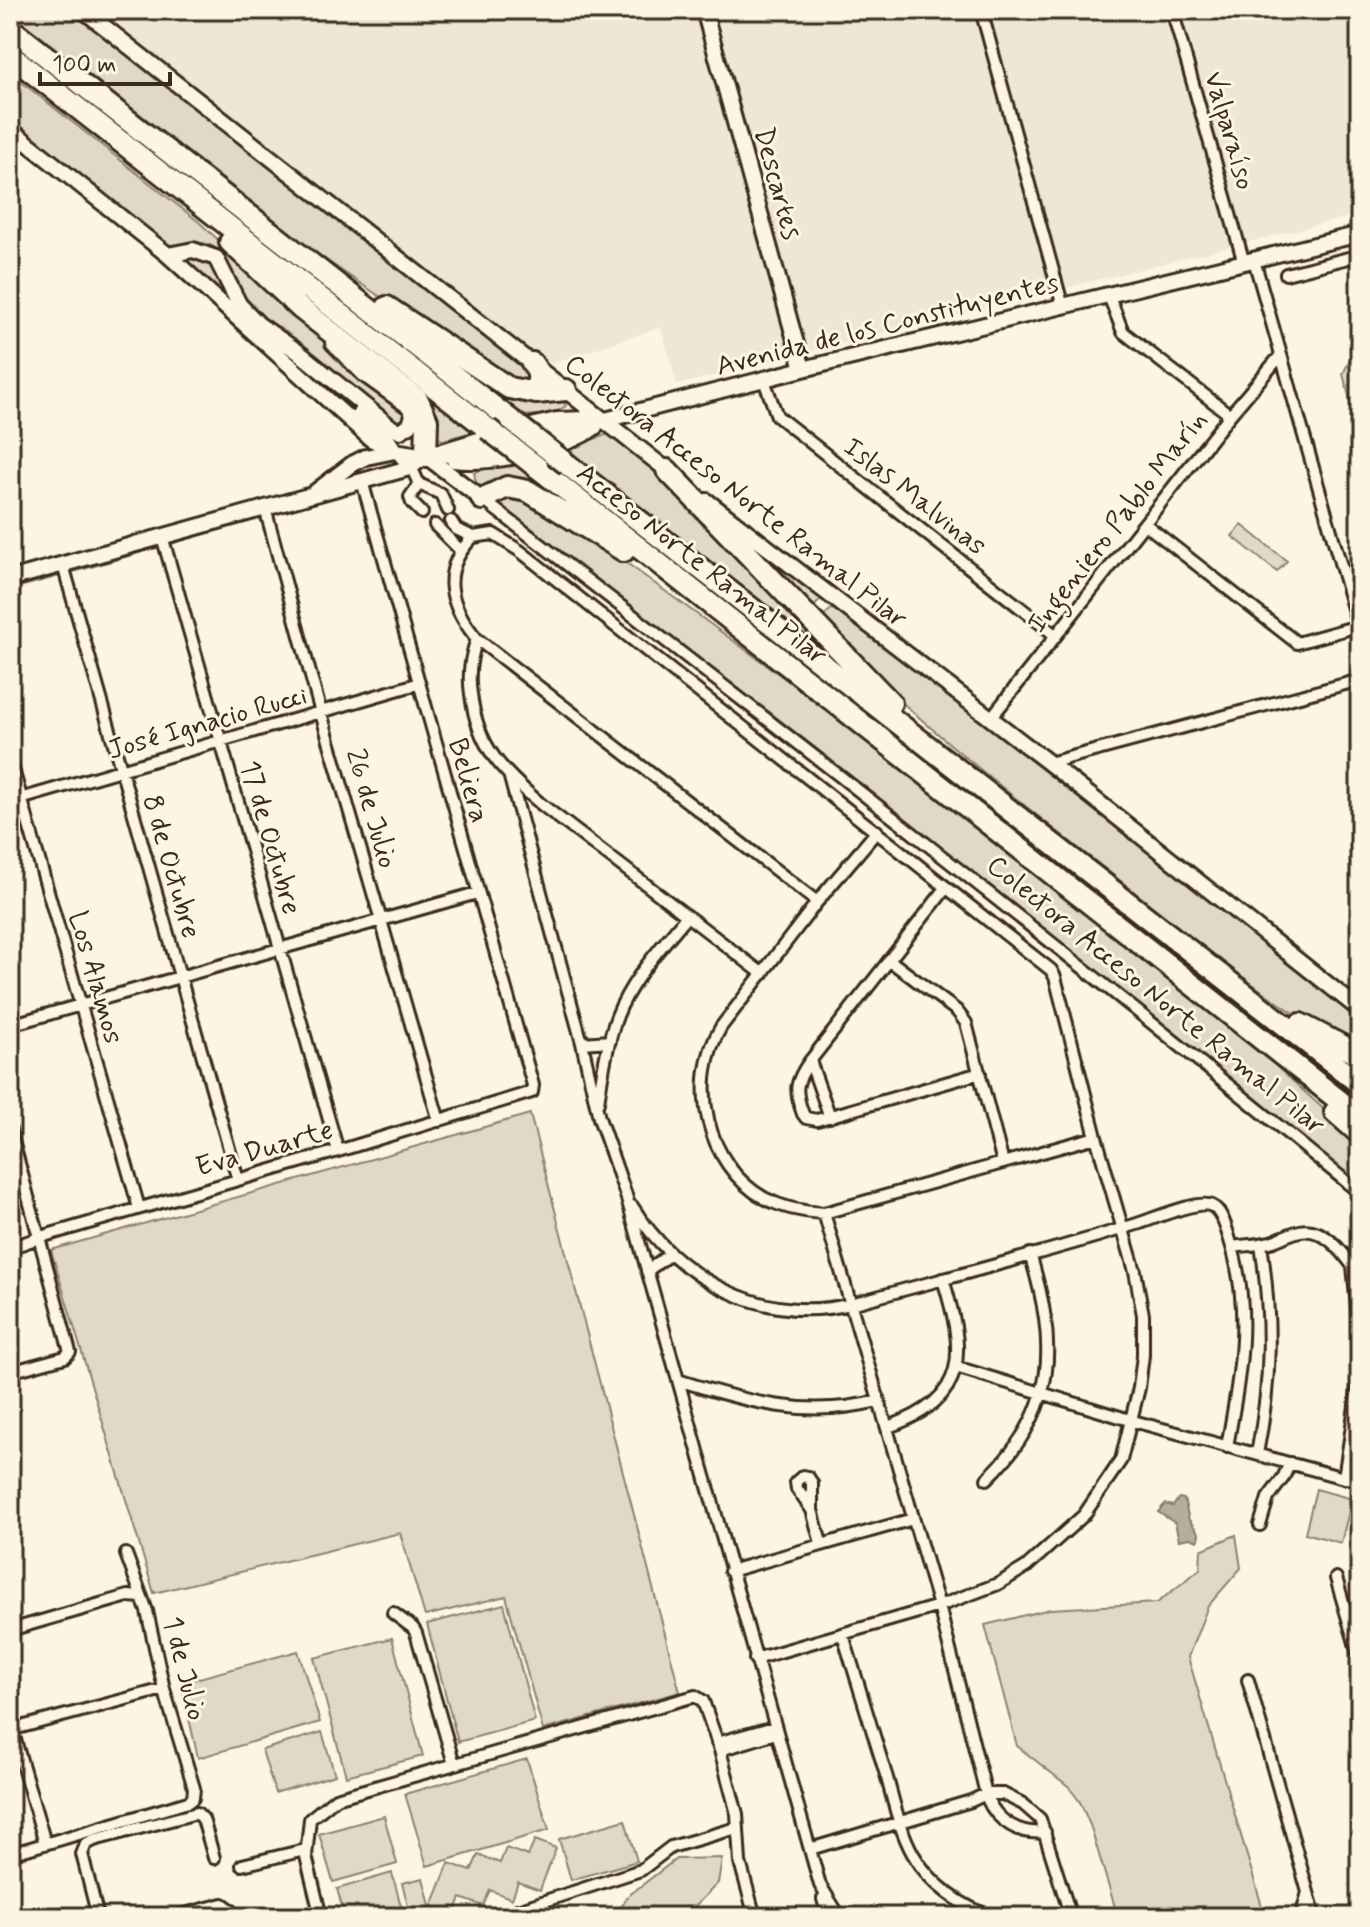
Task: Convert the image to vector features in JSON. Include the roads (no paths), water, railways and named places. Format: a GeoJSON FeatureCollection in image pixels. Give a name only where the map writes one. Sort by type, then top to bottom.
{"type":"FeatureCollection","features":[{"type":"Feature","properties":{"kind":"highway","name":"Acceso Norte Ramal Pilar"},"geometry":{"type":"LineString","coordinates":[[10,28],[1360,1084]]}},
{"type":"Feature","properties":{"kind":"highway","name":"Acceso Norte Ramal Pilar"},"geometry":{"type":"LineString","coordinates":[[10,55],[1360,1117]]}},
{"type":"Feature","properties":{"kind":"highway"},"geometry":{"type":"LineString","coordinates":[[149,164],[300,308],[418,400],[427,420],[418,462]]}},
{"type":"Feature","properties":{"kind":"highway"},"geometry":{"type":"LineString","coordinates":[[270,232],[509,388],[531,392],[566,390]]}},
{"type":"Feature","properties":{"kind":"highway"},"geometry":{"type":"LineString","coordinates":[[531,392],[536,388],[539,375],[532,363]]}},
{"type":"Feature","properties":{"kind":"highway"},"geometry":{"type":"LineString","coordinates":[[667,470],[823,610],[908,718],[1108,887]]}},
{"type":"Feature","properties":{"kind":"highway"},"geometry":{"type":"LineString","coordinates":[[482,499],[507,487],[528,491],[737,626]]}},
{"type":"Feature","properties":{"kind":"highway"},"geometry":{"type":"LineString","coordinates":[[1197,990],[1360,1134]]}},
{"type":"Feature","properties":{"kind":"highway"},"geometry":{"type":"LineString","coordinates":[[1240,990],[1360,1055]]}},
{"type":"Feature","properties":{"kind":"street","name":"Colectora Acceso Norte Ramal Pilar"},"geometry":{"type":"LineString","coordinates":[[83,10],[667,470],[823,610],[991,718],[1360,1010]]}},
{"type":"Feature","properties":{"kind":"street","name":"Descartes"},"geometry":{"type":"LineString","coordinates":[[704,10],[803,369]]}},
{"type":"Feature","properties":{"kind":"street"},"geometry":{"type":"LineString","coordinates":[[981,10],[1063,307]]}},
{"type":"Feature","properties":{"kind":"street","name":"Valparaíso"},"geometry":{"type":"LineString","coordinates":[[1172,10],[1249,262],[1281,355],[1359,630]]}},
{"type":"Feature","properties":{"kind":"street"},"geometry":{"type":"LineString","coordinates":[[10,129],[168,255],[371,439],[418,462],[419,484],[410,497],[422,513]]}},
{"type":"Feature","properties":{"kind":"street","name":"Avenida de los Constituyentes"},"geometry":{"type":"LineString","coordinates":[[10,579],[65,570],[266,513],[314,493],[418,462],[604,421],[803,369],[1360,234]]}},
{"type":"Feature","properties":{"kind":"street"},"geometry":{"type":"LineString","coordinates":[[168,255],[193,250],[216,258],[236,299],[258,324],[384,434],[395,451]]}},
{"type":"Feature","properties":{"kind":"street"},"geometry":{"type":"LineString","coordinates":[[1286,274],[1360,255]]}},
{"type":"Feature","properties":{"kind":"street"},"geometry":{"type":"LineString","coordinates":[[1109,296],[1123,332],[1230,415]]}},
{"type":"Feature","properties":{"kind":"street"},"geometry":{"type":"LineString","coordinates":[[258,324],[297,351],[392,428],[400,431],[410,425],[413,415],[410,407],[357,368],[300,308]]}},
{"type":"Feature","properties":{"kind":"street","name":"Ingeniero Pablo Marín"},"geometry":{"type":"LineString","coordinates":[[991,718],[1281,355]]}},
{"type":"Feature","properties":{"kind":"street","name":"Islas Malvinas"},"geometry":{"type":"LineString","coordinates":[[764,380],[777,416],[1055,635]]}},
{"type":"Feature","properties":{"kind":"street","name":"Avenida de los Constituyentes"},"geometry":{"type":"LineString","coordinates":[[314,493],[366,457],[395,451],[418,462]]}},
{"type":"Feature","properties":{"kind":"street"},"geometry":{"type":"LineString","coordinates":[[362,481],[359,471],[366,457]]}},
{"type":"Feature","properties":{"kind":"street","name":"Colectora Acceso Norte Ramal Pilar"},"geometry":{"type":"LineString","coordinates":[[418,462],[482,499],[869,797],[1209,1068],[1360,1193]]}},
{"type":"Feature","properties":{"kind":"street","name":"Beliera"},"geometry":{"type":"LineString","coordinates":[[362,481],[533,1085],[532,1092]]}},
{"type":"Feature","properties":{"kind":"street"},"geometry":{"type":"LineString","coordinates":[[419,484],[441,494],[456,529],[473,537],[493,534],[520,551],[877,831],[1051,970],[1055,977],[1139,1289],[1144,1334],[1133,1421],[1121,1460],[1099,1496],[1074,1524],[998,1584],[939,1606],[755,1659]]}},
{"type":"Feature","properties":{"kind":"street","name":"26 de Julio"},"geometry":{"type":"LineString","coordinates":[[266,513],[439,1121]]}},
{"type":"Feature","properties":{"kind":"street"},"geometry":{"type":"LineString","coordinates":[[1145,524],[1297,643],[1359,630]]}},
{"type":"Feature","properties":{"kind":"street"},"geometry":{"type":"LineString","coordinates":[[435,525],[461,551]]}},
{"type":"Feature","properties":{"kind":"street"},"geometry":{"type":"LineString","coordinates":[[473,537],[461,551],[453,568],[452,590],[458,611],[477,639],[817,902]]}},
{"type":"Feature","properties":{"kind":"street","name":"17 de Octubre"},"geometry":{"type":"LineString","coordinates":[[164,542],[338,1151]]}},
{"type":"Feature","properties":{"kind":"street","name":"8 de Octubre"},"geometry":{"type":"LineString","coordinates":[[65,570],[238,1180]]}},
{"type":"Feature","properties":{"kind":"street"},"geometry":{"type":"LineString","coordinates":[[477,639],[469,667],[473,712],[484,743],[510,778],[763,974]]}},
{"type":"Feature","properties":{"kind":"street"},"geometry":{"type":"LineString","coordinates":[[1049,763],[1360,680]]}},
{"type":"Feature","properties":{"kind":"street","name":"José Ignacio Rucci"},"geometry":{"type":"LineString","coordinates":[[15,800],[417,684]]}},
{"type":"Feature","properties":{"kind":"street","name":"Los Alamos"},"geometry":{"type":"LineString","coordinates":[[10,759],[15,800],[80,1005],[139,1208]]}},
{"type":"Feature","properties":{"kind":"street"},"geometry":{"type":"LineString","coordinates":[[510,778],[597,1109],[626,1195],[828,1917]]}},
{"type":"Feature","properties":{"kind":"street"},"geometry":{"type":"LineString","coordinates":[[522,823],[531,811],[542,805]]}},
{"type":"Feature","properties":{"kind":"street"},"geometry":{"type":"LineString","coordinates":[[877,831],[817,902],[721,1027],[711,1045],[704,1073],[705,1108],[724,1156],[748,1186],[763,1197],[786,1207],[824,1213],[1096,1137]]}},
{"type":"Feature","properties":{"kind":"street"},"geometry":{"type":"LineString","coordinates":[[946,888],[810,1061],[797,1080],[796,1087],[801,1109],[810,1120],[830,1117],[980,1073]]}},
{"type":"Feature","properties":{"kind":"street"},"geometry":{"type":"LineString","coordinates":[[10,1025],[477,893]]}},
{"type":"Feature","properties":{"kind":"street"},"geometry":{"type":"LineString","coordinates":[[597,1109],[617,1016],[630,990],[686,917]]}},
{"type":"Feature","properties":{"kind":"street"},"geometry":{"type":"LineString","coordinates":[[889,960],[962,1016],[970,1034],[1003,1163]]}},
{"type":"Feature","properties":{"kind":"street"},"geometry":{"type":"LineString","coordinates":[[582,1043],[610,1041]]}},
{"type":"Feature","properties":{"kind":"street"},"geometry":{"type":"LineString","coordinates":[[810,1061],[830,1117]]}},
{"type":"Feature","properties":{"kind":"street","name":"Eva Duarte"},"geometry":{"type":"LineString","coordinates":[[10,1248],[532,1092]]}},
{"type":"Feature","properties":{"kind":"street"},"geometry":{"type":"LineString","coordinates":[[10,1372],[65,1357],[70,1352],[11,1136]]}},
{"type":"Feature","properties":{"kind":"street"},"geometry":{"type":"LineString","coordinates":[[626,1195],[644,1224],[670,1254],[720,1289],[756,1303],[809,1311],[851,1304],[1205,1204],[1217,1209],[1232,1247],[1245,1330],[1227,1447]]}},
{"type":"Feature","properties":{"kind":"street"},"geometry":{"type":"LineString","coordinates":[[824,1213],[939,1606],[990,1806],[1012,1827],[1026,1832],[1045,1832]]}},
{"type":"Feature","properties":{"kind":"street"},"geometry":{"type":"LineString","coordinates":[[1232,1247],[1261,1244],[1299,1231],[1316,1232],[1342,1252],[1360,1277]]}},
{"type":"Feature","properties":{"kind":"street"},"geometry":{"type":"LineString","coordinates":[[1257,1454],[1266,1402],[1271,1338],[1261,1244]]}},
{"type":"Feature","properties":{"kind":"street"},"geometry":{"type":"LineString","coordinates":[[647,1271],[670,1254]]}},
{"type":"Feature","properties":{"kind":"street"},"geometry":{"type":"LineString","coordinates":[[987,1479],[1031,1424],[1042,1393],[1048,1349],[1047,1325],[1030,1254]]}},
{"type":"Feature","properties":{"kind":"street"},"geometry":{"type":"LineString","coordinates":[[1344,1478],[1359,1380],[1359,1327],[1353,1266]]}},
{"type":"Feature","properties":{"kind":"street"},"geometry":{"type":"LineString","coordinates":[[888,1427],[903,1422],[937,1400],[952,1380],[959,1354],[956,1328],[943,1279]]}},
{"type":"Feature","properties":{"kind":"street"},"geometry":{"type":"LineString","coordinates":[[956,1367],[1133,1421],[1344,1478],[1360,1479]]}},
{"type":"Feature","properties":{"kind":"street"},"geometry":{"type":"LineString","coordinates":[[678,1380],[778,1407],[832,1410],[878,1401]]}},
{"type":"Feature","properties":{"kind":"street"},"geometry":{"type":"LineString","coordinates":[[1260,1525],[1268,1498],[1290,1463]]}},
{"type":"Feature","properties":{"kind":"street"},"geometry":{"type":"LineString","coordinates":[[812,1510],[821,1543]]}},
{"type":"Feature","properties":{"kind":"street"},"geometry":{"type":"LineString","coordinates":[[730,1571],[913,1519]]}},
{"type":"Feature","properties":{"kind":"street","name":"1 de Julio"},"geometry":{"type":"LineString","coordinates":[[45,1843],[188,1802],[194,1795],[164,1689],[156,1645],[126,1554]]}},
{"type":"Feature","properties":{"kind":"street"},"geometry":{"type":"LineString","coordinates":[[1336,1578],[1360,1660]]}},
{"type":"Feature","properties":{"kind":"street"},"geometry":{"type":"LineString","coordinates":[[10,1630],[128,1596],[141,1597]]}},
{"type":"Feature","properties":{"kind":"street"},"geometry":{"type":"LineString","coordinates":[[393,1613],[416,1633],[454,1764]]}},
{"type":"Feature","properties":{"kind":"street"},"geometry":{"type":"LineString","coordinates":[[843,1635],[900,1823],[914,1856],[936,1882],[969,1907],[995,1917]]}},
{"type":"Feature","properties":{"kind":"street"},"geometry":{"type":"LineString","coordinates":[[1248,1680],[1315,1917]]}},
{"type":"Feature","properties":{"kind":"street"},"geometry":{"type":"LineString","coordinates":[[10,1854],[45,1843],[11,1728],[164,1689]]}},
{"type":"Feature","properties":{"kind":"street"},"geometry":{"type":"LineString","coordinates":[[321,1917],[305,1850],[310,1819],[336,1798],[695,1696],[703,1701],[719,1747],[737,1814],[740,1862],[755,1917]]}},
{"type":"Feature","properties":{"kind":"street"},"geometry":{"type":"LineString","coordinates":[[719,1747],[775,1730]]}},
{"type":"Feature","properties":{"kind":"street"},"geometry":{"type":"LineString","coordinates":[[810,1849],[976,1800],[986,1794],[1003,1794],[1023,1804],[1040,1819],[1071,1917]]}},
{"type":"Feature","properties":{"kind":"street"},"geometry":{"type":"LineString","coordinates":[[98,1917],[82,1854],[86,1844],[192,1812],[203,1819],[214,1858]]}},
{"type":"Feature","properties":{"kind":"street"},"geometry":{"type":"LineString","coordinates":[[510,1917],[517,1910],[641,1870],[671,1847],[737,1828]]}},
{"type":"Feature","properties":{"kind":"street"},"geometry":{"type":"LineString","coordinates":[[242,1865],[305,1850]]}},
{"type":"Feature","properties":{"kind":"street"},"geometry":{"type":"LineString","coordinates":[[820,1885],[840,1917]]}},
{"type":"Feature","properties":{"kind":"street"},"geometry":{"type":"LineString","coordinates":[[1301,1917],[1308,1890]]}},
{"type":"Feature","properties":{"kind":"street"},"geometry":{"type":"LineString","coordinates":[[173,1917],[218,1904],[223,1904],[232,1913]]}},
{"type":"Feature","properties":{"kind":"waterway"},"geometry":{"type":"LineString","coordinates":[[168,544],[353,491]]}},
{"type":"Feature","properties":{"kind":"waterway"},"geometry":{"type":"LineString","coordinates":[[68,573],[161,546]]}},
{"type":"Feature","properties":{"kind":"waterway"},"geometry":{"type":"LineString","coordinates":[[10,589],[61,575]]}}]}
